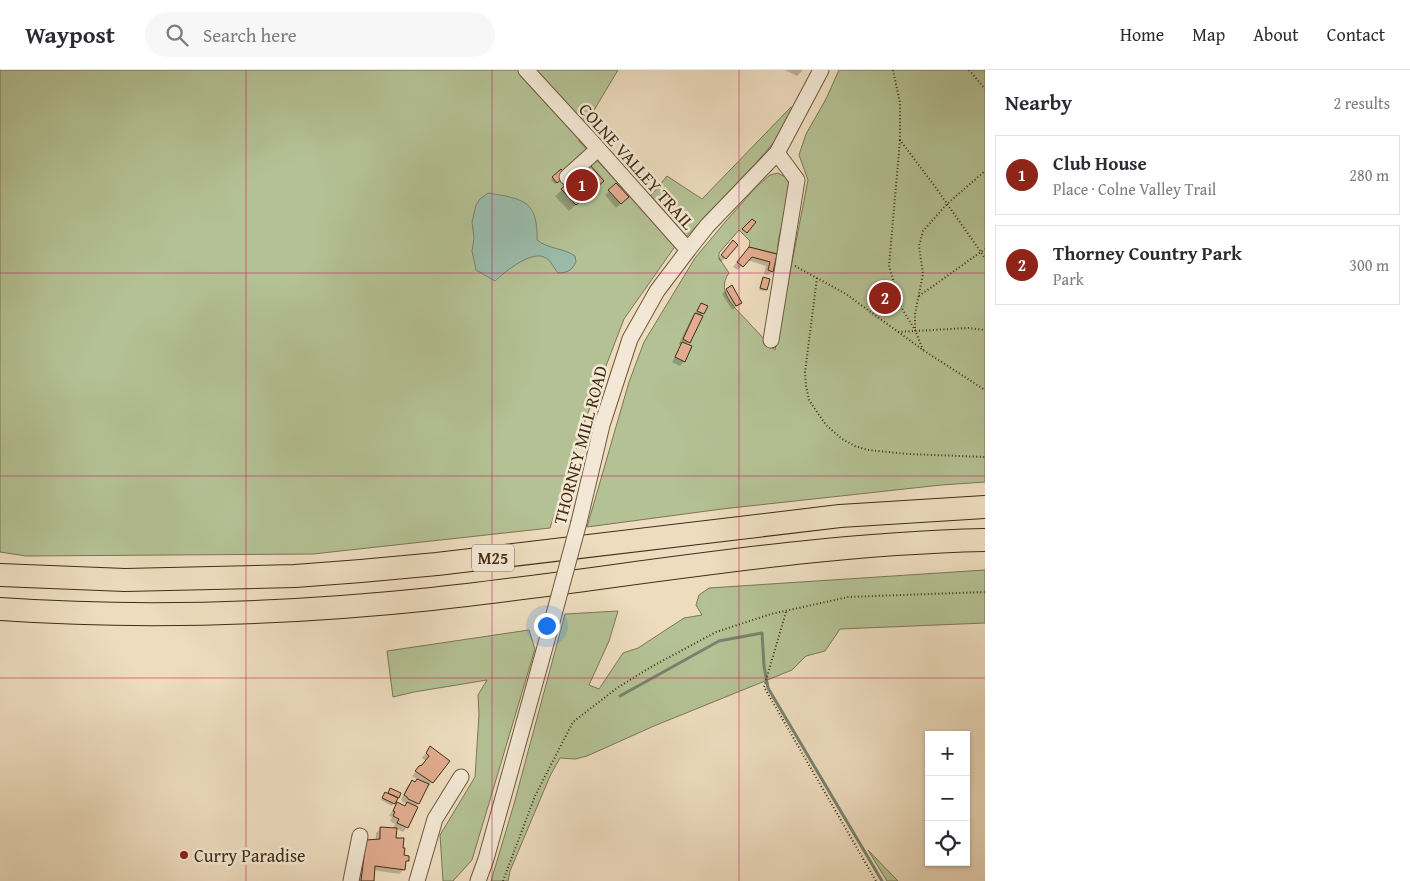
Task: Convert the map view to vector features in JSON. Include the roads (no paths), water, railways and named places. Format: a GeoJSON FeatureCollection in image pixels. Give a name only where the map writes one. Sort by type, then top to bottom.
{"type":"FeatureCollection","features":[{"type":"Feature","properties":{"kind":"highway","name":"M25"},"geometry":{"type":"LineString","coordinates":[[0,575],[144,579],[285,576],[361,571],[840,516],[985,507]]}},
{"type":"Feature","properties":{"kind":"highway","name":"M25"},"geometry":{"type":"LineString","coordinates":[[0,609],[107,614],[308,610],[441,598],[815,551],[911,543],[985,540]]}},
{"type":"Feature","properties":{"kind":"street","name":"COLNE VALLEY TRAIL"},"geometry":{"type":"LineString","coordinates":[[526,70],[686,248]]}},
{"type":"Feature","properties":{"kind":"street","name":"THORNEY MILL ROAD"},"geometry":{"type":"LineString","coordinates":[[478,881],[486,859],[550,629],[602,425],[630,340],[657,291],[686,248],[777,152],[822,70]]}},
{"type":"Feature","properties":{"kind":"street"},"geometry":{"type":"LineString","coordinates":[[567,177],[598,149]]}},
{"type":"Feature","properties":{"kind":"street"},"geometry":{"type":"LineString","coordinates":[[771,340],[797,180],[777,152]]}},
{"type":"Feature","properties":{"kind":"street"},"geometry":{"type":"LineString","coordinates":[[417,881],[435,819],[461,777]]}},
{"type":"Feature","properties":{"kind":"street"},"geometry":{"type":"LineString","coordinates":[[352,881],[360,836]]}},
{"type":"Feature","properties":{"kind":"waterway"},"geometry":{"type":"LineString","coordinates":[[620,696],[719,641],[762,633],[764,666],[768,688],[882,881]]}},
{"type":"Feature","properties":{"kind":"place","name":"Club House"},"geometry":{"type":"Point","coordinates":[582,185]}},
{"type":"Feature","properties":{"kind":"place","name":"Thorney Country Park"},"geometry":{"type":"Point","coordinates":[885,298]}},
{"type":"Feature","properties":{"kind":"place","name":"Curry Paradise"},"geometry":{"type":"Point","coordinates":[184,855]}}]}
